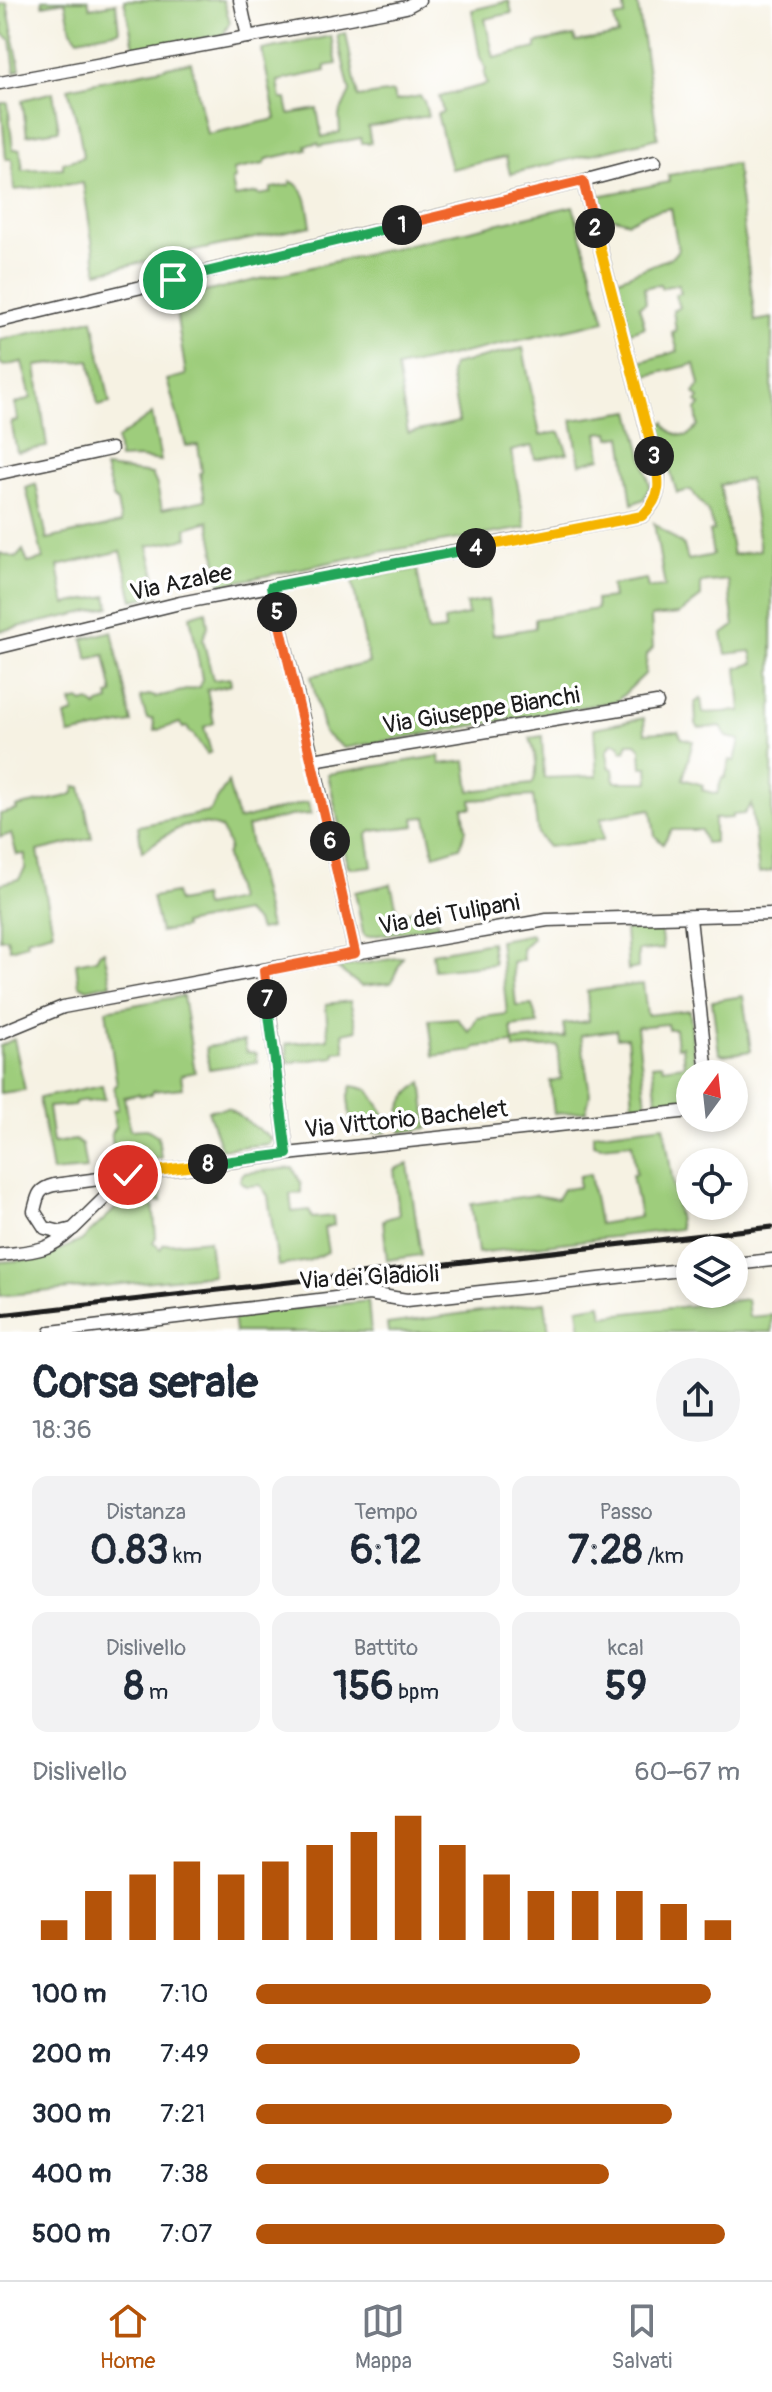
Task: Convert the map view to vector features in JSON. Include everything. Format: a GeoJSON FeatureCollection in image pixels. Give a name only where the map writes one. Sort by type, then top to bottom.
{"type":"FeatureCollection","features":[{"type":"Feature","properties":{"kind":"street"},"geometry":{"type":"LineString","coordinates":[[240,0],[248,37]]}},
{"type":"Feature","properties":{"kind":"street"},"geometry":{"type":"LineString","coordinates":[[0,83],[392,10],[419,0]]}},
{"type":"Feature","properties":{"kind":"street"},"geometry":{"type":"LineString","coordinates":[[0,321],[655,162]]}},
{"type":"Feature","properties":{"kind":"street","name":"Via Azalee"},"geometry":{"type":"LineString","coordinates":[[0,647],[180,603],[642,516],[653,506],[659,489],[658,472],[583,181]]}},
{"type":"Feature","properties":{"kind":"street"},"geometry":{"type":"LineString","coordinates":[[0,473],[111,449]]}},
{"type":"Feature","properties":{"kind":"street"},"geometry":{"type":"LineString","coordinates":[[271,587],[355,953]]}},
{"type":"Feature","properties":{"kind":"street","name":"Via Giuseppe Bianchi"},"geometry":{"type":"LineString","coordinates":[[313,760],[657,703]]}},
{"type":"Feature","properties":{"kind":"street","name":"Via dei Tulipani"},"geometry":{"type":"LineString","coordinates":[[0,1033],[63,1007],[547,920],[772,914]]}},
{"type":"Feature","properties":{"kind":"street"},"geometry":{"type":"LineString","coordinates":[[690,918],[705,1060]]}},
{"type":"Feature","properties":{"kind":"street"},"geometry":{"type":"LineString","coordinates":[[264,971],[287,1154]]}},
{"type":"Feature","properties":{"kind":"street","name":"Via Vittorio Bachelet"},"geometry":{"type":"LineString","coordinates":[[73,1229],[61,1232],[45,1228],[34,1211],[44,1187],[287,1154],[676,1112]]}},
{"type":"Feature","properties":{"kind":"street"},"geometry":{"type":"LineString","coordinates":[[0,1255],[39,1250],[56,1244],[128,1175]]}},
{"type":"Feature","properties":{"kind":"street"},"geometry":{"type":"LineString","coordinates":[[748,1263],[772,1260]]}},
{"type":"Feature","properties":{"kind":"street","name":"Via dei Gladioli"},"geometry":{"type":"LineString","coordinates":[[51,1332],[369,1294],[407,1300],[676,1271]]}},
{"type":"Feature","properties":{"kind":"green space"},"geometry":{"type":"Polygon","coordinates":[[[42,0],[88,0],[90,8],[116,3],[119,31],[78,39],[71,30],[65,1],[43,5],[42,0]]]}},
{"type":"Feature","properties":{"kind":"green space"},"geometry":{"type":"Polygon","coordinates":[[[124,0],[223,0],[230,22],[223,35],[135,51],[124,0]]]}},
{"type":"Feature","properties":{"kind":"green space"},"geometry":{"type":"Polygon","coordinates":[[[623,0],[637,0],[658,138],[510,174],[506,157],[451,169],[437,114],[443,112],[439,97],[487,84],[472,10],[509,1],[512,13],[485,19],[494,58],[536,48],[536,43],[574,36],[576,42],[618,35],[614,18],[625,16],[623,0]]]}},
{"type":"Feature","properties":{"kind":"green space"},"geometry":{"type":"Polygon","coordinates":[[[7,3],[20,69],[15,72],[11,40],[3,34],[3,25],[0,24],[0,4],[7,3]]]}},
{"type":"Feature","properties":{"kind":"green space"},"geometry":{"type":"Polygon","coordinates":[[[346,33],[358,97],[393,92],[395,101],[420,96],[428,116],[368,127],[371,143],[362,143],[361,138],[320,146],[318,143],[306,145],[307,150],[233,170],[235,197],[271,193],[271,188],[290,185],[290,181],[296,184],[306,199],[311,226],[97,272],[83,183],[14,190],[12,159],[6,159],[1,103],[8,103],[13,149],[20,149],[23,170],[63,168],[63,163],[83,157],[68,88],[191,62],[207,134],[276,119],[262,50],[331,36],[337,64],[325,66],[326,71],[278,81],[281,99],[286,99],[289,114],[317,109],[322,137],[340,132],[339,115],[350,92],[337,35],[346,33]]]}},
{"type":"Feature","properties":{"kind":"green space"},"geometry":{"type":"Polygon","coordinates":[[[53,92],[59,130],[27,135],[22,100],[53,92]]]}},
{"type":"Feature","properties":{"kind":"green space"},"geometry":{"type":"Polygon","coordinates":[[[736,164],[755,321],[772,318],[772,871],[759,873],[751,804],[744,814],[714,819],[714,842],[705,843],[701,830],[671,830],[663,844],[655,836],[651,809],[601,818],[603,840],[548,847],[538,835],[533,796],[471,800],[472,808],[463,808],[466,830],[460,847],[434,855],[426,817],[414,818],[415,826],[372,831],[367,835],[372,866],[348,866],[328,774],[439,756],[440,764],[466,761],[470,791],[532,784],[536,767],[530,738],[542,736],[544,778],[597,776],[594,728],[644,718],[645,733],[678,731],[682,738],[693,741],[683,779],[703,785],[702,790],[717,794],[730,760],[735,761],[740,740],[727,737],[721,727],[699,728],[695,703],[701,698],[703,713],[741,711],[737,668],[754,663],[751,651],[726,654],[722,635],[734,626],[728,580],[701,583],[701,597],[679,614],[651,617],[653,648],[647,655],[645,674],[617,701],[344,748],[324,733],[311,676],[369,663],[352,580],[417,569],[428,632],[445,630],[444,620],[468,615],[466,604],[488,600],[493,635],[535,628],[535,619],[597,609],[596,600],[613,598],[611,585],[646,579],[648,588],[665,587],[654,523],[684,546],[688,560],[713,555],[709,532],[714,530],[708,512],[691,490],[677,493],[657,428],[665,422],[673,433],[687,436],[698,426],[696,410],[700,405],[694,393],[700,385],[695,364],[642,377],[637,363],[678,351],[672,332],[676,331],[673,310],[679,308],[675,295],[681,293],[678,284],[644,288],[646,303],[639,306],[645,327],[628,333],[616,280],[672,257],[678,250],[671,208],[646,213],[628,222],[601,214],[598,196],[669,182],[668,175],[736,164]],[[749,479],[720,485],[733,555],[760,550],[749,479]],[[612,743],[607,751],[615,782],[649,782],[648,767],[642,767],[641,749],[636,743],[628,743],[625,751],[621,751],[621,746],[612,743]]]}},
{"type":"Feature","properties":{"kind":"green space"},"geometry":{"type":"Polygon","coordinates":[[[573,206],[605,321],[397,368],[408,433],[459,422],[450,374],[452,365],[523,348],[540,435],[560,432],[568,453],[535,459],[532,446],[511,451],[526,528],[380,552],[221,585],[209,521],[186,528],[188,538],[148,546],[160,595],[133,600],[121,551],[58,566],[65,604],[107,596],[110,607],[0,631],[0,553],[16,558],[23,550],[28,563],[43,559],[26,488],[36,484],[47,539],[121,523],[105,468],[152,474],[162,509],[205,500],[198,445],[186,446],[167,380],[186,375],[174,299],[573,206]]]}},
{"type":"Feature","properties":{"kind":"green space"},"geometry":{"type":"Polygon","coordinates":[[[93,319],[110,403],[98,406],[90,360],[36,366],[47,447],[17,452],[11,422],[18,421],[15,404],[31,398],[22,362],[4,366],[0,363],[0,340],[93,319]]]}},
{"type":"Feature","properties":{"kind":"green space"},"geometry":{"type":"Polygon","coordinates":[[[631,411],[650,486],[644,499],[632,504],[622,436],[610,438],[609,432],[598,433],[601,458],[580,464],[572,420],[631,411]]]}},
{"type":"Feature","properties":{"kind":"green space"},"geometry":{"type":"Polygon","coordinates":[[[152,414],[161,461],[119,459],[117,439],[152,414]]]}},
{"type":"Feature","properties":{"kind":"green space"},"geometry":{"type":"Polygon","coordinates":[[[206,611],[208,626],[203,639],[213,680],[230,678],[231,685],[207,690],[214,723],[204,727],[211,752],[207,754],[187,727],[183,728],[180,723],[155,731],[153,719],[147,719],[140,697],[156,697],[200,687],[202,679],[190,616],[206,611]]]}},
{"type":"Feature","properties":{"kind":"green space"},"geometry":{"type":"Polygon","coordinates":[[[112,631],[132,723],[69,735],[65,716],[74,713],[71,702],[89,701],[97,707],[109,701],[108,695],[113,694],[105,655],[88,659],[83,639],[112,631]]]}},
{"type":"Feature","properties":{"kind":"green space"},"geometry":{"type":"Polygon","coordinates":[[[228,782],[238,820],[308,802],[311,814],[247,827],[270,928],[259,930],[256,922],[244,912],[183,924],[184,928],[160,932],[152,897],[175,893],[178,902],[202,897],[204,907],[237,900],[226,856],[229,847],[222,829],[199,824],[179,828],[142,852],[138,826],[209,812],[228,782]]]}},
{"type":"Feature","properties":{"kind":"green space"},"geometry":{"type":"Polygon","coordinates":[[[75,786],[81,787],[92,838],[38,851],[53,932],[26,939],[27,944],[10,949],[7,938],[0,939],[0,884],[19,879],[25,869],[25,854],[17,855],[11,834],[0,837],[0,814],[17,810],[16,807],[68,796],[74,793],[75,786]]]}},
{"type":"Feature","properties":{"kind":"green space"},"geometry":{"type":"Polygon","coordinates":[[[391,884],[398,913],[416,910],[419,924],[438,920],[439,926],[366,937],[355,892],[391,884]]]}},
{"type":"Feature","properties":{"kind":"green space"},"geometry":{"type":"Polygon","coordinates":[[[660,928],[663,949],[638,951],[638,968],[628,970],[625,930],[660,928]]]}},
{"type":"Feature","properties":{"kind":"green space"},"geometry":{"type":"Polygon","coordinates":[[[532,934],[533,938],[522,949],[523,960],[512,963],[516,1006],[532,1005],[538,1024],[511,1027],[513,1041],[565,1037],[563,1024],[589,1021],[587,991],[643,984],[647,1015],[690,1010],[694,1060],[683,1060],[682,1046],[677,1047],[675,1029],[668,1029],[667,1024],[637,1027],[646,1103],[633,1104],[627,1037],[617,1038],[616,1030],[581,1035],[590,1094],[586,1111],[554,1114],[550,1081],[561,1079],[558,1046],[514,1049],[513,1043],[434,1056],[429,1020],[457,1018],[469,1032],[477,1018],[507,1014],[499,940],[532,934]]]}},
{"type":"Feature","properties":{"kind":"green space"},"geometry":{"type":"Polygon","coordinates":[[[491,942],[494,964],[434,970],[432,953],[491,942]]]}},
{"type":"Feature","properties":{"kind":"green space"},"geometry":{"type":"Polygon","coordinates":[[[104,951],[111,984],[87,989],[79,985],[76,963],[96,959],[104,951]]]}},
{"type":"Feature","properties":{"kind":"green space"},"geometry":{"type":"Polygon","coordinates":[[[403,957],[391,983],[361,986],[337,968],[403,957]]]}},
{"type":"Feature","properties":{"kind":"green space"},"geometry":{"type":"Polygon","coordinates":[[[183,996],[195,1072],[181,1075],[183,1088],[124,1097],[130,1130],[147,1129],[158,1136],[161,1158],[116,1164],[111,1133],[115,1127],[113,1111],[118,1109],[114,1086],[117,1085],[106,1010],[183,996]]]}},
{"type":"Feature","properties":{"kind":"green space"},"geometry":{"type":"Polygon","coordinates":[[[743,996],[751,1051],[724,1055],[719,1053],[712,1001],[743,996]]]}},
{"type":"Feature","properties":{"kind":"green space"},"geometry":{"type":"Polygon","coordinates":[[[350,1001],[357,1030],[343,1033],[345,1051],[335,1052],[334,1057],[288,1063],[286,1044],[328,1039],[326,1004],[350,1001]]]}},
{"type":"Feature","properties":{"kind":"green space"},"geometry":{"type":"Polygon","coordinates":[[[14,1039],[25,1090],[0,1093],[0,1046],[14,1039]]]}},
{"type":"Feature","properties":{"kind":"green space"},"geometry":{"type":"Polygon","coordinates":[[[244,1041],[246,1052],[256,1053],[257,1062],[209,1069],[206,1047],[244,1041]]]}},
{"type":"Feature","properties":{"kind":"green space"},"geometry":{"type":"Polygon","coordinates":[[[662,1064],[663,1068],[676,1066],[676,1100],[657,1101],[652,1065],[662,1064]]]}},
{"type":"Feature","properties":{"kind":"green space"},"geometry":{"type":"Polygon","coordinates":[[[422,1082],[428,1128],[401,1132],[402,1104],[422,1082]]]}},
{"type":"Feature","properties":{"kind":"green space"},"geometry":{"type":"Polygon","coordinates":[[[102,1085],[105,1099],[48,1107],[53,1143],[75,1140],[82,1145],[86,1169],[52,1172],[39,1098],[102,1085]]]}},
{"type":"Feature","properties":{"kind":"green space"},"geometry":{"type":"Polygon","coordinates":[[[352,1086],[368,1089],[384,1113],[386,1132],[352,1134],[348,1098],[352,1086]]]}},
{"type":"Feature","properties":{"kind":"green space"},"geometry":{"type":"Polygon","coordinates":[[[228,1108],[272,1139],[269,1144],[221,1149],[208,1110],[228,1108]]]}},
{"type":"Feature","properties":{"kind":"green space"},"geometry":{"type":"Polygon","coordinates":[[[664,1125],[676,1220],[680,1229],[478,1253],[471,1204],[535,1195],[557,1199],[563,1189],[579,1187],[579,1176],[590,1174],[599,1224],[640,1217],[632,1175],[636,1174],[632,1143],[601,1146],[593,1144],[593,1134],[664,1125]]]}},
{"type":"Feature","properties":{"kind":"green space"},"geometry":{"type":"Polygon","coordinates":[[[408,1164],[421,1255],[387,1260],[383,1220],[399,1215],[394,1169],[408,1164]]]}},
{"type":"Feature","properties":{"kind":"green space"},"geometry":{"type":"Polygon","coordinates":[[[293,1168],[301,1183],[301,1193],[290,1194],[292,1212],[309,1210],[312,1218],[333,1216],[334,1225],[324,1228],[328,1252],[308,1261],[278,1266],[268,1196],[260,1185],[247,1186],[240,1181],[243,1173],[293,1168]]]}},
{"type":"Feature","properties":{"kind":"green space"},"geometry":{"type":"Polygon","coordinates":[[[160,1183],[162,1201],[153,1202],[156,1237],[153,1242],[160,1249],[164,1244],[209,1240],[213,1275],[0,1296],[0,1262],[38,1259],[81,1241],[142,1184],[160,1183]]]}},
{"type":"Feature","properties":{"kind":"green space"},"geometry":{"type":"Polygon","coordinates":[[[368,1301],[371,1332],[235,1332],[233,1315],[368,1301]]]}},
{"type":"Feature","properties":{"kind":"green space"},"geometry":{"type":"Polygon","coordinates":[[[545,1302],[549,1332],[388,1332],[387,1324],[545,1302]]]}},
{"type":"Feature","properties":{"kind":"green space"},"geometry":{"type":"Polygon","coordinates":[[[601,1304],[603,1316],[676,1307],[748,1308],[749,1317],[772,1315],[772,1332],[581,1332],[578,1308],[601,1304]]]}},
{"type":"Feature","properties":{"kind":"railway"},"geometry":{"type":"LineString","coordinates":[[0,1315],[772,1227]]}},
{"type":"Feature","properties":{"kind":"route"},"geometry":{"type":"LineString","coordinates":[[128,1175],[287,1154],[264,971],[355,953],[271,587],[627,520],[642,516],[653,506],[659,489],[658,472],[583,181],[173,280]]}}]}
